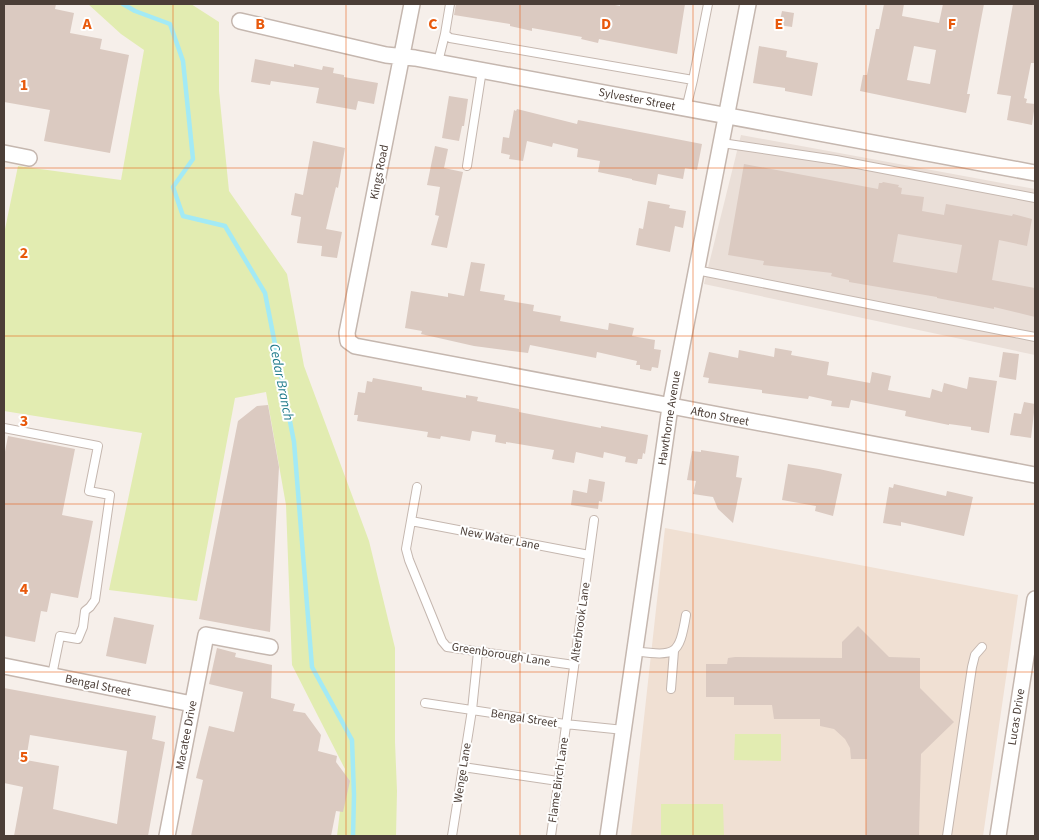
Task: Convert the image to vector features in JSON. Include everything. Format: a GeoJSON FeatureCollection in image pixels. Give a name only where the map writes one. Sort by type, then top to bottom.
{"type":"FeatureCollection","features":[{"type":"Feature","properties":{"kind":"street","name":"Kings Road"},"geometry":{"type":"LineString","coordinates":[[348,341],[347,332],[412,4]]}},
{"type":"Feature","properties":{"kind":"street","name":"Hawthorne Avenue"},"geometry":{"type":"LineString","coordinates":[[608,836],[670,407],[748,4]]}},
{"type":"Feature","properties":{"kind":"street","name":"Sylvester Street"},"geometry":{"type":"LineString","coordinates":[[240,21],[386,55],[438,62],[1035,173]]}},
{"type":"Feature","properties":{"kind":"street"},"geometry":{"type":"LineString","coordinates":[[4,153],[29,158]]}},
{"type":"Feature","properties":{"kind":"street","name":"Afton Street"},"geometry":{"type":"LineString","coordinates":[[348,341],[355,346],[1035,475]]}},
{"type":"Feature","properties":{"kind":"street","name":"Lucas Drive"},"geometry":{"type":"LineString","coordinates":[[998,836],[1031,648],[1035,599]]}},
{"type":"Feature","properties":{"kind":"street","name":"Macatee Drive"},"geometry":{"type":"LineString","coordinates":[[167,836],[206,635],[270,647]]}},
{"type":"Feature","properties":{"kind":"street","name":"Bengal Street"},"geometry":{"type":"LineString","coordinates":[[4,666],[192,704]]}},
{"type":"Feature","properties":{"kind":"lane"},"geometry":{"type":"LineString","coordinates":[[438,62],[450,4]]}},
{"type":"Feature","properties":{"kind":"lane"},"geometry":{"type":"LineString","coordinates":[[686,109],[708,4]]}},
{"type":"Feature","properties":{"kind":"lane"},"geometry":{"type":"LineString","coordinates":[[445,34],[450,38],[693,80]]}},
{"type":"Feature","properties":{"kind":"lane"},"geometry":{"type":"LineString","coordinates":[[468,166],[482,70]]}},
{"type":"Feature","properties":{"kind":"lane"},"geometry":{"type":"LineString","coordinates":[[722,142],[836,160],[1035,198]]}},
{"type":"Feature","properties":{"kind":"lane"},"geometry":{"type":"LineString","coordinates":[[696,270],[1035,337]]}},
{"type":"Feature","properties":{"kind":"lane"},"geometry":{"type":"LineString","coordinates":[[4,428],[98,446],[89,491],[110,496],[95,600],[85,611],[83,627],[78,639],[60,636],[52,675]]}},
{"type":"Feature","properties":{"kind":"lane","name":"Greenborough Lane"},"geometry":{"type":"LineString","coordinates":[[418,487],[406,549],[442,640],[447,647],[574,665]]}},
{"type":"Feature","properties":{"kind":"lane","name":"Alterbrook Lane"},"geometry":{"type":"LineString","coordinates":[[566,724],[594,520]]}},
{"type":"Feature","properties":{"kind":"lane","name":"New Water Lane"},"geometry":{"type":"LineString","coordinates":[[411,521],[589,555]]}},
{"type":"Feature","properties":{"kind":"lane"},"geometry":{"type":"LineString","coordinates":[[671,689],[674,651],[682,638],[686,615]]}},
{"type":"Feature","properties":{"kind":"lane"},"geometry":{"type":"LineString","coordinates":[[947,836],[972,667],[975,655],[982,647]]}},
{"type":"Feature","properties":{"kind":"lane"},"geometry":{"type":"LineString","coordinates":[[634,651],[666,654],[674,651]]}},
{"type":"Feature","properties":{"kind":"lane","name":"Wenge Lane"},"geometry":{"type":"LineString","coordinates":[[452,836],[472,710],[478,652]]}},
{"type":"Feature","properties":{"kind":"lane","name":"Bengal Street"},"geometry":{"type":"LineString","coordinates":[[425,702],[566,724],[624,730]]}},
{"type":"Feature","properties":{"kind":"lane","name":"Flame Birch Lane"},"geometry":{"type":"LineString","coordinates":[[551,836],[566,724]]}},
{"type":"Feature","properties":{"kind":"lane"},"geometry":{"type":"LineString","coordinates":[[462,768],[558,781]]}},
{"type":"Feature","properties":{"kind":"shaded area"},"geometry":{"type":"Polygon","coordinates":[[[741,135],[1035,189],[1035,355],[704,284],[741,135]]]}},
{"type":"Feature","properties":{"kind":"shaded area"},"geometry":{"type":"Polygon","coordinates":[[[665,528],[1018,595],[983,836],[631,836],[665,528]]]}},
{"type":"Feature","properties":{"kind":"green space"},"geometry":{"type":"Polygon","coordinates":[[[88,4],[191,4],[219,22],[219,91],[229,191],[287,274],[304,366],[369,541],[395,648],[396,836],[337,836],[345,769],[292,665],[286,505],[266,392],[235,398],[197,601],[109,590],[142,433],[4,411],[4,234],[18,166],[121,180],[144,50],[121,34],[88,4]]]}},
{"type":"Feature","properties":{"kind":"green space"},"geometry":{"type":"Polygon","coordinates":[[[735,734],[781,734],[781,761],[734,760],[735,734]]]}},
{"type":"Feature","properties":{"kind":"green space"},"geometry":{"type":"Polygon","coordinates":[[[661,804],[723,804],[724,836],[661,836],[661,804]]]}},
{"type":"Feature","properties":{"kind":"building"},"geometry":{"type":"Polygon","coordinates":[[[4,4],[56,4],[55,9],[74,13],[70,33],[102,39],[100,49],[129,55],[110,153],[44,141],[50,110],[4,102],[4,4]]]}},
{"type":"Feature","properties":{"kind":"building"},"geometry":{"type":"Polygon","coordinates":[[[456,4],[610,4],[620,6],[620,4],[685,4],[677,54],[599,39],[598,43],[581,39],[582,37],[532,28],[532,31],[510,26],[510,24],[454,15],[456,4]]]}},
{"type":"Feature","properties":{"kind":"building"},"geometry":{"type":"Polygon","coordinates":[[[884,4],[904,4],[902,16],[939,23],[943,4],[984,4],[967,94],[970,94],[966,113],[860,91],[863,75],[867,75],[876,29],[879,29],[884,4]],[[914,46],[907,80],[930,84],[936,50],[914,46]]]}},
{"type":"Feature","properties":{"kind":"building"},"geometry":{"type":"Polygon","coordinates":[[[1013,4],[1035,4],[1035,63],[1031,63],[1024,98],[1027,99],[1026,103],[1035,104],[1032,125],[1007,120],[1011,96],[997,94],[1013,4]]]}},
{"type":"Feature","properties":{"kind":"building"},"geometry":{"type":"Polygon","coordinates":[[[782,11],[794,13],[792,27],[779,25],[782,11]]]}},
{"type":"Feature","properties":{"kind":"building"},"geometry":{"type":"Polygon","coordinates":[[[759,46],[787,51],[786,57],[818,63],[812,96],[785,91],[785,88],[753,83],[759,46]]]}},
{"type":"Feature","properties":{"kind":"building"},"geometry":{"type":"Polygon","coordinates":[[[255,59],[294,67],[294,64],[322,70],[323,66],[334,68],[333,73],[344,75],[344,77],[378,83],[374,104],[358,101],[356,110],[316,103],[319,88],[271,81],[270,85],[251,82],[255,59]]]}},
{"type":"Feature","properties":{"kind":"building"},"geometry":{"type":"Polygon","coordinates":[[[449,96],[468,99],[464,126],[462,126],[459,141],[442,138],[449,96]]]}},
{"type":"Feature","properties":{"kind":"building"},"geometry":{"type":"Polygon","coordinates":[[[517,109],[577,124],[578,120],[702,144],[697,170],[685,168],[683,179],[658,174],[656,185],[598,172],[600,161],[577,157],[578,149],[553,143],[552,147],[527,141],[523,161],[509,159],[510,155],[501,153],[503,137],[509,138],[514,110],[516,111],[517,109]]]}},
{"type":"Feature","properties":{"kind":"building"},"geometry":{"type":"Polygon","coordinates":[[[313,141],[345,148],[338,188],[336,187],[326,229],[342,232],[337,258],[321,256],[322,246],[297,243],[301,217],[291,215],[295,193],[303,195],[313,141]]]}},
{"type":"Feature","properties":{"kind":"building"},"geometry":{"type":"Polygon","coordinates":[[[435,146],[448,149],[444,168],[463,172],[447,248],[431,245],[439,216],[435,215],[440,187],[427,185],[435,146]]]}},
{"type":"Feature","properties":{"kind":"building"},"geometry":{"type":"Polygon","coordinates":[[[744,164],[878,189],[879,183],[883,182],[899,185],[898,187],[902,188],[901,194],[924,197],[922,211],[944,215],[946,204],[1012,216],[1013,214],[1032,219],[1027,246],[999,240],[992,280],[1035,288],[1035,317],[994,307],[994,309],[849,282],[849,280],[831,276],[832,273],[763,265],[764,261],[728,255],[744,164]],[[898,234],[893,262],[957,273],[962,245],[898,234]]]}},
{"type":"Feature","properties":{"kind":"building"},"geometry":{"type":"Polygon","coordinates":[[[648,201],[670,205],[669,208],[686,211],[683,228],[675,226],[670,252],[636,245],[639,228],[643,229],[648,201]]]}},
{"type":"Feature","properties":{"kind":"building"},"geometry":{"type":"Polygon","coordinates":[[[471,262],[485,264],[480,291],[505,295],[504,300],[534,305],[533,311],[561,316],[560,321],[608,330],[609,323],[634,328],[632,336],[655,340],[654,349],[661,350],[658,368],[652,367],[651,371],[640,369],[640,365],[636,365],[637,361],[597,352],[596,358],[530,345],[528,353],[474,346],[421,334],[422,331],[405,328],[411,291],[448,297],[448,293],[464,296],[471,262]]]}},
{"type":"Feature","properties":{"kind":"building"},"geometry":{"type":"Polygon","coordinates":[[[775,348],[792,351],[791,355],[829,362],[827,375],[870,383],[872,372],[891,376],[888,390],[930,398],[932,389],[942,392],[944,383],[967,389],[969,377],[997,381],[989,433],[971,430],[971,427],[949,425],[905,416],[906,411],[851,400],[849,408],[831,406],[832,401],[809,396],[808,399],[762,393],[762,390],[708,383],[709,378],[703,377],[709,352],[738,358],[739,350],[774,357],[775,348]]]}},
{"type":"Feature","properties":{"kind":"building"},"geometry":{"type":"Polygon","coordinates":[[[1003,352],[1019,354],[1016,380],[999,377],[1003,352]]]}},
{"type":"Feature","properties":{"kind":"building"},"geometry":{"type":"Polygon","coordinates":[[[373,378],[422,387],[422,390],[466,398],[466,395],[478,397],[477,401],[519,409],[519,412],[648,435],[645,454],[643,453],[642,459],[638,459],[637,464],[625,462],[626,457],[604,452],[603,458],[576,452],[574,463],[552,459],[554,450],[495,442],[496,435],[472,431],[470,441],[441,436],[440,439],[427,437],[428,432],[357,421],[358,415],[354,415],[358,392],[365,393],[367,381],[372,382],[373,378]]]}},
{"type":"Feature","properties":{"kind":"building"},"geometry":{"type":"Polygon","coordinates":[[[1024,402],[1035,404],[1031,438],[1010,435],[1014,413],[1021,414],[1024,402]]]}},
{"type":"Feature","properties":{"kind":"building"},"geometry":{"type":"Polygon","coordinates":[[[268,405],[279,467],[270,632],[199,619],[238,421],[257,406],[268,405]]]}},
{"type":"Feature","properties":{"kind":"building"},"geometry":{"type":"Polygon","coordinates":[[[8,436],[75,449],[62,515],[93,521],[78,598],[51,593],[47,612],[41,611],[35,642],[4,636],[4,457],[8,436]]]}},
{"type":"Feature","properties":{"kind":"building"},"geometry":{"type":"Polygon","coordinates":[[[701,450],[739,456],[736,477],[742,478],[733,523],[718,509],[713,497],[693,494],[696,481],[687,480],[692,451],[701,452],[701,450]]]}},
{"type":"Feature","properties":{"kind":"building"},"geometry":{"type":"Polygon","coordinates":[[[788,464],[842,474],[833,516],[815,511],[816,506],[782,500],[788,464]]]}},
{"type":"Feature","properties":{"kind":"building"},"geometry":{"type":"Polygon","coordinates":[[[589,479],[605,482],[602,502],[599,501],[598,509],[571,505],[573,490],[587,493],[589,479]]]}},
{"type":"Feature","properties":{"kind":"building"},"geometry":{"type":"Polygon","coordinates":[[[894,484],[946,496],[947,491],[973,497],[964,536],[901,522],[901,526],[883,523],[889,487],[893,488],[894,484]]]}},
{"type":"Feature","properties":{"kind":"building"},"geometry":{"type":"Polygon","coordinates":[[[114,617],[154,625],[146,664],[106,656],[114,617]]]}},
{"type":"Feature","properties":{"kind":"building"},"geometry":{"type":"Polygon","coordinates":[[[858,626],[889,657],[920,658],[920,688],[954,722],[921,754],[919,836],[866,836],[867,759],[851,759],[850,748],[845,739],[834,729],[820,726],[820,719],[774,719],[772,705],[734,705],[734,697],[706,697],[706,664],[727,664],[728,658],[735,657],[842,658],[842,642],[858,626]]]}},
{"type":"Feature","properties":{"kind":"building"},"geometry":{"type":"Polygon","coordinates":[[[217,648],[236,653],[235,657],[272,665],[271,698],[295,704],[293,711],[305,713],[321,735],[318,751],[337,756],[336,762],[350,781],[343,812],[336,811],[331,836],[191,836],[203,780],[196,778],[209,726],[234,732],[243,692],[209,684],[217,648]]]}},
{"type":"Feature","properties":{"kind":"building"},"geometry":{"type":"Polygon","coordinates":[[[4,688],[156,716],[152,739],[165,742],[148,836],[14,836],[23,787],[4,783],[4,688]],[[30,735],[26,760],[59,766],[53,809],[117,824],[127,751],[30,735]]]}},
{"type":"Feature","properties":{"kind":"waterway","name":"Cedar Branch"},"geometry":{"type":"LineString","coordinates":[[123,4],[135,11],[170,24],[183,61],[193,159],[173,187],[183,216],[225,226],[265,293],[294,442],[312,667],[352,740],[353,836]]}}]}
